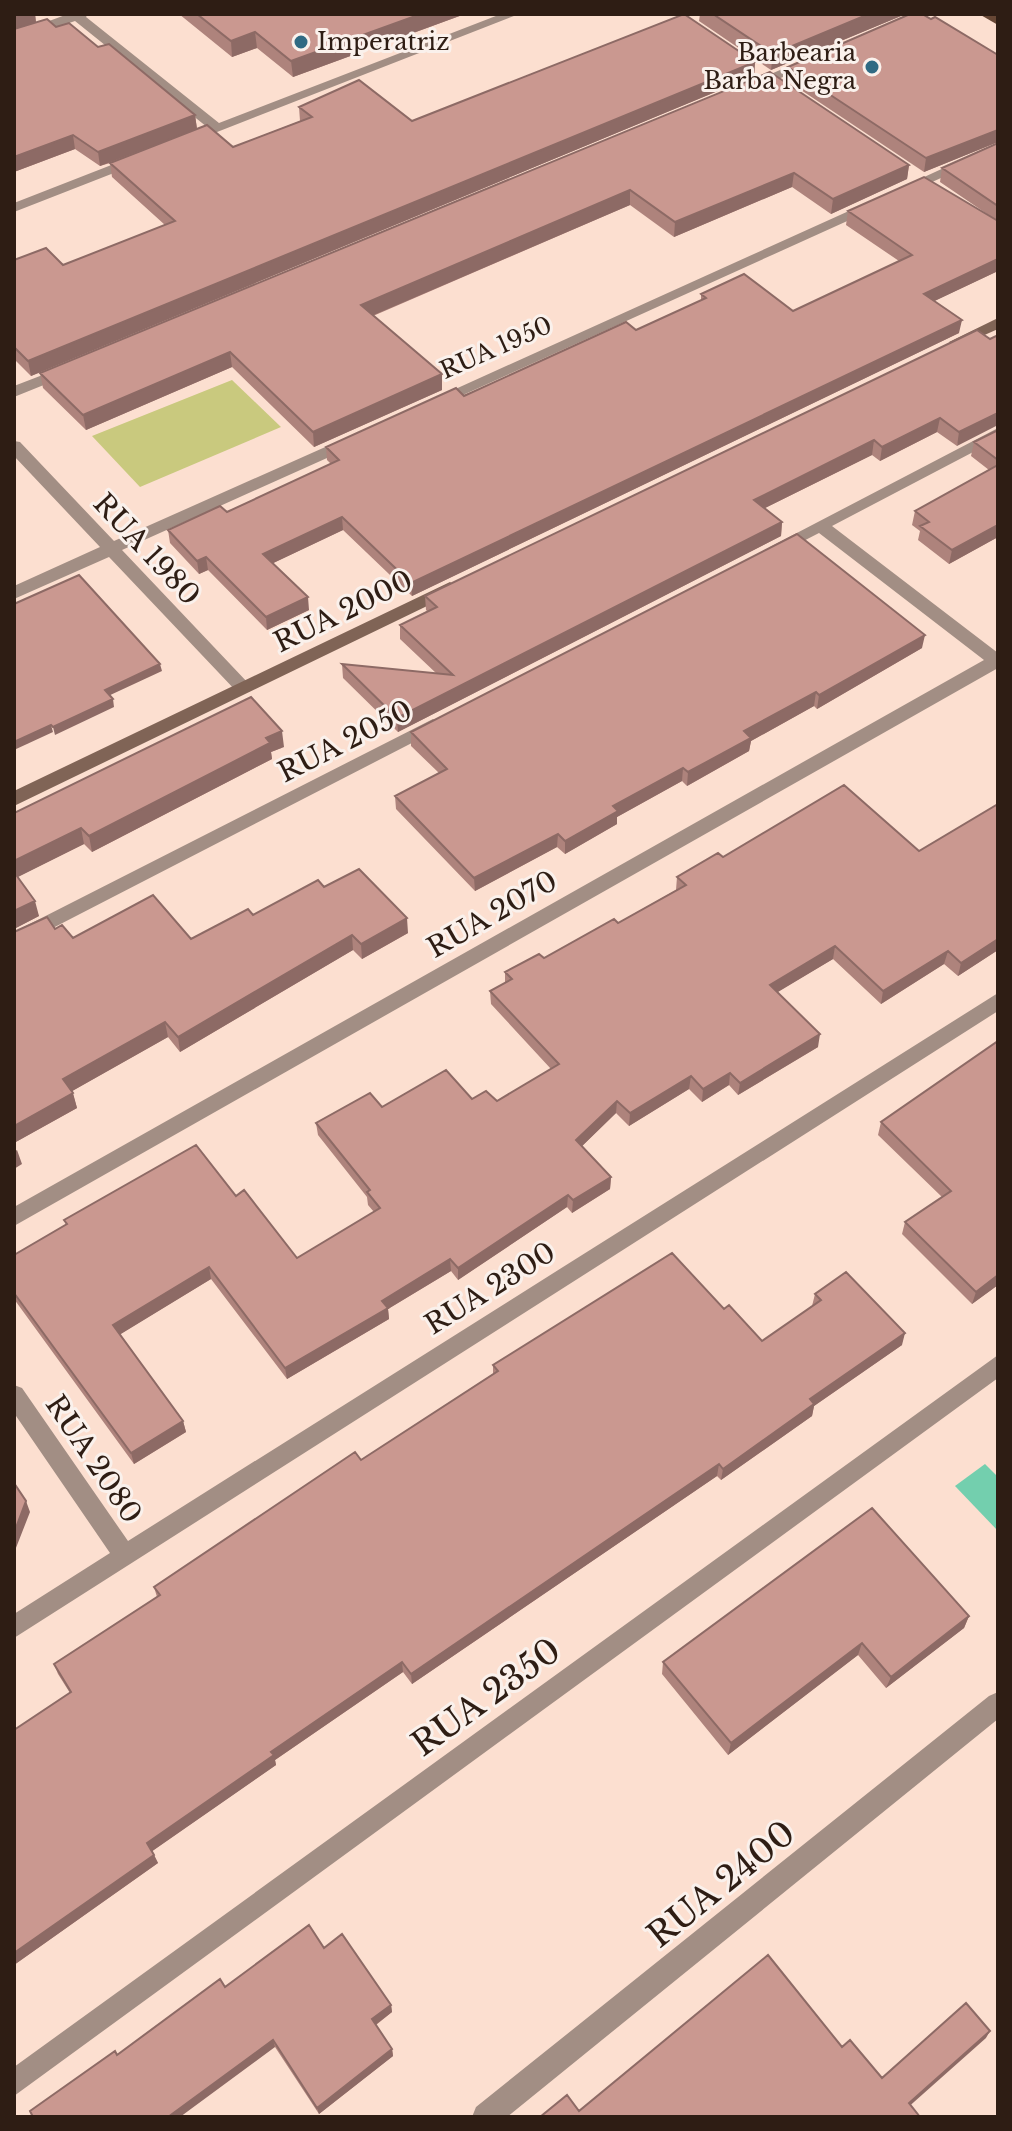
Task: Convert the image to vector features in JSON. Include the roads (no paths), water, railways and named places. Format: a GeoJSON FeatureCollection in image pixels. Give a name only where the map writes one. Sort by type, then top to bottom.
{"type":"FeatureCollection","features":[{"type":"Feature","properties":{"kind":"main road"},"geometry":{"type":"LineString","coordinates":[[985,14],[998,21]]}},
{"type":"Feature","properties":{"kind":"main road"},"geometry":{"type":"LineString","coordinates":[[941,350],[998,323]]}},
{"type":"Feature","properties":{"kind":"main road","name":"RUA 2000"},"geometry":{"type":"LineString","coordinates":[[14,799],[471,578]]}},
{"type":"Feature","properties":{"kind":"street"},"geometry":{"type":"LineString","coordinates":[[173,145],[513,14]]}},
{"type":"Feature","properties":{"kind":"street"},"geometry":{"type":"LineString","coordinates":[[14,38],[78,15],[217,128]]}},
{"type":"Feature","properties":{"kind":"street"},"geometry":{"type":"LineString","coordinates":[[741,90],[826,55]]}},
{"type":"Feature","properties":{"kind":"street","name":"RUA 1950"},"geometry":{"type":"LineString","coordinates":[[429,405],[998,147]]}},
{"type":"Feature","properties":{"kind":"street"},"geometry":{"type":"LineString","coordinates":[[14,208],[159,151]]}},
{"type":"Feature","properties":{"kind":"street"},"geometry":{"type":"LineString","coordinates":[[14,392],[87,362]]}},
{"type":"Feature","properties":{"kind":"street"},"geometry":{"type":"LineString","coordinates":[[14,593],[371,431]]}},
{"type":"Feature","properties":{"kind":"street"},"geometry":{"type":"LineString","coordinates":[[764,554],[998,433]]}},
{"type":"Feature","properties":{"kind":"street","name":"RUA 1980"},"geometry":{"type":"LineString","coordinates":[[14,446],[243,688]]}},
{"type":"Feature","properties":{"kind":"street"},"geometry":{"type":"LineString","coordinates":[[820,525],[997,661]]}},
{"type":"Feature","properties":{"kind":"street","name":"RUA 2070"},"geometry":{"type":"LineString","coordinates":[[14,1217],[997,661]]}},
{"type":"Feature","properties":{"kind":"street","name":"RUA 2050"},"geometry":{"type":"LineString","coordinates":[[14,941],[452,715]]}},
{"type":"Feature","properties":{"kind":"street","name":"RUA 2300"},"geometry":{"type":"LineString","coordinates":[[14,1627],[998,1001]]}},
{"type":"Feature","properties":{"kind":"street","name":"RUA 2350"},"geometry":{"type":"LineString","coordinates":[[14,2083],[998,1365]]}},
{"type":"Feature","properties":{"kind":"street","name":"RUA 2080"},"geometry":{"type":"LineString","coordinates":[[14,1395],[125,1556]]}},
{"type":"Feature","properties":{"kind":"street","name":"RUA 2400"},"geometry":{"type":"LineString","coordinates":[[486,2117],[998,1704]]}},
{"type":"Feature","properties":{"kind":"place","name":"Imperatriz"},"geometry":{"type":"Point","coordinates":[301,42]}},
{"type":"Feature","properties":{"kind":"place","name":"Barbearia Barba Negra"},"geometry":{"type":"Point","coordinates":[872,67]}}]}
